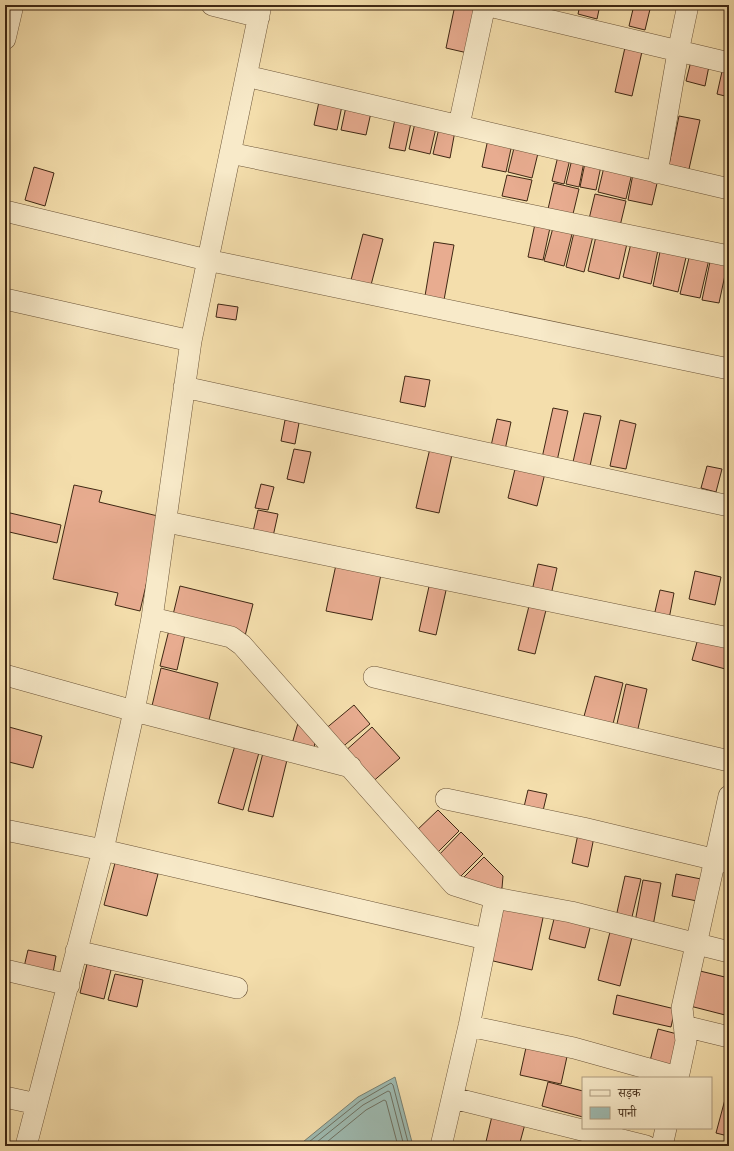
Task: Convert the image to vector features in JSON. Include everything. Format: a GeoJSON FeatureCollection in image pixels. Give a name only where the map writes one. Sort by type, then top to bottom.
{"type":"FeatureCollection","features":[{"type":"Feature","properties":{"kind":"street"},"geometry":{"type":"LineString","coordinates":[[5,39],[13,5]]}},
{"type":"Feature","properties":{"kind":"street"},"geometry":{"type":"LineString","coordinates":[[26,1146],[102,850],[134,711],[152,618],[167,522],[191,341],[260,11],[212,5]]}},
{"type":"Feature","properties":{"kind":"street"},"geometry":{"type":"LineString","coordinates":[[459,125],[485,5],[729,63]]}},
{"type":"Feature","properties":{"kind":"street"},"geometry":{"type":"LineString","coordinates":[[657,173],[678,52],[688,5]]}},
{"type":"Feature","properties":{"kind":"street"},"geometry":{"type":"LineString","coordinates":[[246,76],[729,189]]}},
{"type":"Feature","properties":{"kind":"street"},"geometry":{"type":"LineString","coordinates":[[230,153],[729,256]]}},
{"type":"Feature","properties":{"kind":"street"},"geometry":{"type":"LineString","coordinates":[[5,211],[207,260],[729,369]]}},
{"type":"Feature","properties":{"kind":"street"},"geometry":{"type":"LineString","coordinates":[[5,299],[191,341]]}},
{"type":"Feature","properties":{"kind":"street"},"geometry":{"type":"LineString","coordinates":[[184,388],[729,506]]}},
{"type":"Feature","properties":{"kind":"street"},"geometry":{"type":"LineString","coordinates":[[167,522],[729,638]]}},
{"type":"Feature","properties":{"kind":"street"},"geometry":{"type":"LineString","coordinates":[[152,618],[231,637],[242,645],[351,767],[454,886],[495,898],[571,912],[729,952]]}},
{"type":"Feature","properties":{"kind":"street"},"geometry":{"type":"LineString","coordinates":[[5,675],[134,711],[351,767]]}},
{"type":"Feature","properties":{"kind":"street"},"geometry":{"type":"LineString","coordinates":[[374,677],[729,761]]}},
{"type":"Feature","properties":{"kind":"street"},"geometry":{"type":"LineString","coordinates":[[678,1077],[686,1041],[682,1008],[695,944],[722,862],[729,796]]}},
{"type":"Feature","properties":{"kind":"street"},"geometry":{"type":"LineString","coordinates":[[446,799],[583,828],[722,862]]}},
{"type":"Feature","properties":{"kind":"street"},"geometry":{"type":"LineString","coordinates":[[5,830],[102,850],[486,939]]}},
{"type":"Feature","properties":{"kind":"street"},"geometry":{"type":"LineString","coordinates":[[441,1146],[469,1026],[495,898]]}},
{"type":"Feature","properties":{"kind":"street"},"geometry":{"type":"LineString","coordinates":[[76,951],[237,988]]}},
{"type":"Feature","properties":{"kind":"street"},"geometry":{"type":"LineString","coordinates":[[5,970],[68,985]]}},
{"type":"Feature","properties":{"kind":"street"},"geometry":{"type":"LineString","coordinates":[[469,1026],[574,1048],[675,1077]]}},
{"type":"Feature","properties":{"kind":"street"},"geometry":{"type":"LineString","coordinates":[[684,1026],[729,1037]]}},
{"type":"Feature","properties":{"kind":"street"},"geometry":{"type":"LineString","coordinates":[[5,1097],[37,1104]]}},
{"type":"Feature","properties":{"kind":"street"},"geometry":{"type":"LineString","coordinates":[[452,1098],[646,1146]]}},
{"type":"Feature","properties":{"kind":"street"},"geometry":{"type":"LineString","coordinates":[[662,1146],[666,1129]]}},
{"type":"Feature","properties":{"kind":"water"},"geometry":{"type":"Polygon","coordinates":[[[395,1077],[413,1146],[298,1146],[358,1097],[395,1077]]]}},
{"type":"Feature","properties":{"kind":"building"},"geometry":{"type":"Polygon","coordinates":[[[455,5],[472,5],[483,7],[472,54],[446,48],[455,5]]]}},
{"type":"Feature","properties":{"kind":"building"},"geometry":{"type":"Polygon","coordinates":[[[580,5],[600,5],[597,19],[578,14],[580,5]]]}},
{"type":"Feature","properties":{"kind":"building"},"geometry":{"type":"Polygon","coordinates":[[[634,5],[651,5],[645,30],[629,26],[634,5]]]}},
{"type":"Feature","properties":{"kind":"building"},"geometry":{"type":"Polygon","coordinates":[[[626,43],[643,47],[632,96],[615,92],[626,43]]]}},
{"type":"Feature","properties":{"kind":"building"},"geometry":{"type":"Polygon","coordinates":[[[692,57],[710,61],[705,86],[686,81],[692,57]]]}},
{"type":"Feature","properties":{"kind":"building"},"geometry":{"type":"Polygon","coordinates":[[[723,67],[729,68],[729,97],[717,94],[723,67]]]}},
{"type":"Feature","properties":{"kind":"building"},"geometry":{"type":"Polygon","coordinates":[[[320,97],[343,101],[337,130],[314,125],[320,97]]]}},
{"type":"Feature","properties":{"kind":"building"},"geometry":{"type":"Polygon","coordinates":[[[347,102],[372,108],[366,135],[341,130],[347,102]]]}},
{"type":"Feature","properties":{"kind":"building"},"geometry":{"type":"Polygon","coordinates":[[[679,116],[700,120],[689,169],[669,165],[679,116]]]}},
{"type":"Feature","properties":{"kind":"building"},"geometry":{"type":"Polygon","coordinates":[[[395,119],[411,123],[405,151],[389,148],[395,119]]]}},
{"type":"Feature","properties":{"kind":"building"},"geometry":{"type":"Polygon","coordinates":[[[415,123],[436,128],[430,154],[409,149],[415,123]]]}},
{"type":"Feature","properties":{"kind":"building"},"geometry":{"type":"Polygon","coordinates":[[[439,128],[455,131],[450,158],[433,154],[439,128]]]}},
{"type":"Feature","properties":{"kind":"building"},"geometry":{"type":"Polygon","coordinates":[[[488,139],[512,144],[506,172],[482,167],[488,139]]]}},
{"type":"Feature","properties":{"kind":"building"},"geometry":{"type":"Polygon","coordinates":[[[515,144],[539,149],[532,178],[508,172],[515,144]]]}},
{"type":"Feature","properties":{"kind":"building"},"geometry":{"type":"Polygon","coordinates":[[[558,156],[570,159],[564,184],[552,181],[558,156]]]}},
{"type":"Feature","properties":{"kind":"building"},"geometry":{"type":"Polygon","coordinates":[[[572,159],[584,162],[579,187],[566,184],[572,159]]]}},
{"type":"Feature","properties":{"kind":"building"},"geometry":{"type":"Polygon","coordinates":[[[585,163],[601,166],[596,190],[580,187],[585,163]]]}},
{"type":"Feature","properties":{"kind":"building"},"geometry":{"type":"Polygon","coordinates":[[[34,167],[54,173],[45,206],[25,200],[34,167]]]}},
{"type":"Feature","properties":{"kind":"building"},"geometry":{"type":"Polygon","coordinates":[[[604,167],[632,173],[626,199],[598,192],[604,167]]]}},
{"type":"Feature","properties":{"kind":"building"},"geometry":{"type":"Polygon","coordinates":[[[633,174],[658,179],[652,205],[628,200],[633,174]]]}},
{"type":"Feature","properties":{"kind":"building"},"geometry":{"type":"Polygon","coordinates":[[[507,175],[532,180],[527,201],[502,196],[507,175]]]}},
{"type":"Feature","properties":{"kind":"building"},"geometry":{"type":"Polygon","coordinates":[[[554,183],[579,189],[573,214],[548,209],[554,183]]]}},
{"type":"Feature","properties":{"kind":"building"},"geometry":{"type":"Polygon","coordinates":[[[595,194],[626,201],[620,226],[589,219],[595,194]]]}},
{"type":"Feature","properties":{"kind":"building"},"geometry":{"type":"Polygon","coordinates":[[[536,219],[551,223],[543,260],[528,257],[536,219]]]}},
{"type":"Feature","properties":{"kind":"building"},"geometry":{"type":"Polygon","coordinates":[[[554,224],[573,230],[564,266],[544,261],[554,224]]]}},
{"type":"Feature","properties":{"kind":"building"},"geometry":{"type":"Polygon","coordinates":[[[575,228],[594,232],[584,272],[566,267],[575,228]]]}},
{"type":"Feature","properties":{"kind":"building"},"geometry":{"type":"Polygon","coordinates":[[[597,232],[628,239],[619,279],[588,271],[597,232]]]}},
{"type":"Feature","properties":{"kind":"building"},"geometry":{"type":"Polygon","coordinates":[[[363,234],[383,239],[371,285],[351,280],[363,234]]]}},
{"type":"Feature","properties":{"kind":"building"},"geometry":{"type":"Polygon","coordinates":[[[632,239],[659,245],[651,284],[623,277],[632,239]]]}},
{"type":"Feature","properties":{"kind":"building"},"geometry":{"type":"Polygon","coordinates":[[[434,242],[454,245],[444,300],[425,296],[434,242]]]}},
{"type":"Feature","properties":{"kind":"building"},"geometry":{"type":"Polygon","coordinates":[[[661,247],[687,253],[678,292],[653,286],[661,247]]]}},
{"type":"Feature","properties":{"kind":"building"},"geometry":{"type":"Polygon","coordinates":[[[691,250],[710,255],[700,298],[680,294],[691,250]]]}},
{"type":"Feature","properties":{"kind":"building"},"geometry":{"type":"Polygon","coordinates":[[[711,257],[728,261],[719,303],[702,300],[711,257]]]}},
{"type":"Feature","properties":{"kind":"building"},"geometry":{"type":"Polygon","coordinates":[[[218,304],[238,307],[236,320],[216,317],[218,304]]]}},
{"type":"Feature","properties":{"kind":"building"},"geometry":{"type":"Polygon","coordinates":[[[405,376],[430,380],[425,407],[400,402],[405,376]]]}},
{"type":"Feature","properties":{"kind":"building"},"geometry":{"type":"Polygon","coordinates":[[[553,408],[568,411],[557,461],[542,458],[553,408]]]}},
{"type":"Feature","properties":{"kind":"building"},"geometry":{"type":"Polygon","coordinates":[[[584,413],[601,416],[590,466],[573,462],[584,413]]]}},
{"type":"Feature","properties":{"kind":"building"},"geometry":{"type":"Polygon","coordinates":[[[497,419],[511,422],[505,450],[491,446],[497,419]]]}},
{"type":"Feature","properties":{"kind":"building"},"geometry":{"type":"Polygon","coordinates":[[[285,420],[299,423],[295,444],[281,441],[285,420]]]}},
{"type":"Feature","properties":{"kind":"building"},"geometry":{"type":"Polygon","coordinates":[[[620,420],[636,424],[626,469],[610,466],[620,420]]]}},
{"type":"Feature","properties":{"kind":"building"},"geometry":{"type":"Polygon","coordinates":[[[431,444],[453,450],[439,513],[416,508],[431,444]]]}},
{"type":"Feature","properties":{"kind":"building"},"geometry":{"type":"Polygon","coordinates":[[[294,449],[311,452],[304,483],[287,479],[294,449]]]}},
{"type":"Feature","properties":{"kind":"building"},"geometry":{"type":"Polygon","coordinates":[[[516,465],[545,473],[537,506],[508,498],[516,465]]]}},
{"type":"Feature","properties":{"kind":"building"},"geometry":{"type":"Polygon","coordinates":[[[707,466],[722,469],[716,492],[701,488],[707,466]]]}},
{"type":"Feature","properties":{"kind":"building"},"geometry":{"type":"Polygon","coordinates":[[[261,484],[274,487],[268,510],[255,508],[261,484]]]}},
{"type":"Feature","properties":{"kind":"building"},"geometry":{"type":"Polygon","coordinates":[[[74,485],[102,491],[99,502],[162,517],[140,611],[115,605],[118,593],[53,579],[74,485]]]}},
{"type":"Feature","properties":{"kind":"building"},"geometry":{"type":"Polygon","coordinates":[[[258,510],[278,514],[272,541],[252,536],[258,510]]]}},
{"type":"Feature","properties":{"kind":"building"},"geometry":{"type":"Polygon","coordinates":[[[6,512],[61,525],[57,543],[5,531],[6,512]]]}},
{"type":"Feature","properties":{"kind":"building"},"geometry":{"type":"Polygon","coordinates":[[[337,560],[382,569],[372,620],[326,611],[337,560]]]}},
{"type":"Feature","properties":{"kind":"building"},"geometry":{"type":"Polygon","coordinates":[[[538,564],[557,568],[551,595],[532,591],[538,564]]]}},
{"type":"Feature","properties":{"kind":"building"},"geometry":{"type":"Polygon","coordinates":[[[695,571],[721,577],[715,605],[689,599],[695,571]]]}},
{"type":"Feature","properties":{"kind":"building"},"geometry":{"type":"Polygon","coordinates":[[[430,582],[447,586],[436,635],[419,631],[430,582]]]}},
{"type":"Feature","properties":{"kind":"building"},"geometry":{"type":"Polygon","coordinates":[[[180,586],[253,604],[245,636],[172,619],[180,586]]]}},
{"type":"Feature","properties":{"kind":"building"},"geometry":{"type":"Polygon","coordinates":[[[660,590],[674,593],[669,619],[654,616],[660,590]]]}},
{"type":"Feature","properties":{"kind":"building"},"geometry":{"type":"Polygon","coordinates":[[[529,606],[546,610],[535,654],[518,650],[529,606]]]}},
{"type":"Feature","properties":{"kind":"building"},"geometry":{"type":"Polygon","coordinates":[[[170,626],[186,630],[177,670],[160,666],[170,626]]]}},
{"type":"Feature","properties":{"kind":"building"},"geometry":{"type":"Polygon","coordinates":[[[699,635],[729,643],[729,670],[692,660],[699,635]]]}},
{"type":"Feature","properties":{"kind":"building"},"geometry":{"type":"Polygon","coordinates":[[[161,668],[218,683],[208,724],[151,710],[161,668]]]}},
{"type":"Feature","properties":{"kind":"building"},"geometry":{"type":"Polygon","coordinates":[[[595,676],[623,683],[612,728],[583,720],[595,676]]]}},
{"type":"Feature","properties":{"kind":"building"},"geometry":{"type":"Polygon","coordinates":[[[626,684],[647,689],[637,733],[616,728],[626,684]]]}},
{"type":"Feature","properties":{"kind":"building"},"geometry":{"type":"Polygon","coordinates":[[[354,705],[370,724],[340,749],[324,730],[354,705]]]}},
{"type":"Feature","properties":{"kind":"building"},"geometry":{"type":"Polygon","coordinates":[[[300,716],[317,731],[314,748],[292,744],[300,716]]]}},
{"type":"Feature","properties":{"kind":"building"},"geometry":{"type":"Polygon","coordinates":[[[9,727],[42,736],[33,768],[5,761],[5,742],[9,727]]]}},
{"type":"Feature","properties":{"kind":"building"},"geometry":{"type":"Polygon","coordinates":[[[372,727],[400,758],[370,784],[343,753],[372,727]]]}},
{"type":"Feature","properties":{"kind":"building"},"geometry":{"type":"Polygon","coordinates":[[[236,742],[260,749],[243,810],[218,803],[236,742]]]}},
{"type":"Feature","properties":{"kind":"building"},"geometry":{"type":"Polygon","coordinates":[[[264,749],[288,756],[273,817],[248,811],[264,749]]]}},
{"type":"Feature","properties":{"kind":"building"},"geometry":{"type":"Polygon","coordinates":[[[528,790],[547,794],[542,815],[523,811],[528,790]]]}},
{"type":"Feature","properties":{"kind":"building"},"geometry":{"type":"Polygon","coordinates":[[[438,810],[459,831],[436,854],[415,832],[438,810]]]}},
{"type":"Feature","properties":{"kind":"building"},"geometry":{"type":"Polygon","coordinates":[[[461,832],[483,854],[459,878],[437,857],[461,832]]]}},
{"type":"Feature","properties":{"kind":"building"},"geometry":{"type":"Polygon","coordinates":[[[578,834],[594,837],[588,867],[572,863],[578,834]]]}},
{"type":"Feature","properties":{"kind":"building"},"geometry":{"type":"Polygon","coordinates":[[[484,857],[503,876],[502,888],[495,891],[462,879],[484,857]]]}},
{"type":"Feature","properties":{"kind":"building"},"geometry":{"type":"Polygon","coordinates":[[[115,863],[158,874],[147,916],[104,905],[115,863]]]}},
{"type":"Feature","properties":{"kind":"building"},"geometry":{"type":"Polygon","coordinates":[[[676,874],[706,880],[702,902],[672,896],[676,874]]]}},
{"type":"Feature","properties":{"kind":"building"},"geometry":{"type":"Polygon","coordinates":[[[625,876],[641,879],[631,921],[616,917],[625,876]]]}},
{"type":"Feature","properties":{"kind":"building"},"geometry":{"type":"Polygon","coordinates":[[[643,880],[661,883],[653,926],[635,922],[643,880]]]}},
{"type":"Feature","properties":{"kind":"building"},"geometry":{"type":"Polygon","coordinates":[[[501,904],[544,913],[532,970],[489,960],[501,904]]]}},
{"type":"Feature","properties":{"kind":"building"},"geometry":{"type":"Polygon","coordinates":[[[555,915],[591,924],[585,948],[549,939],[555,915]]]}},
{"type":"Feature","properties":{"kind":"building"},"geometry":{"type":"Polygon","coordinates":[[[611,928],[633,933],[620,986],[598,980],[611,928]]]}},
{"type":"Feature","properties":{"kind":"building"},"geometry":{"type":"Polygon","coordinates":[[[28,950],[56,956],[53,973],[24,967],[28,950]]]}},
{"type":"Feature","properties":{"kind":"building"},"geometry":{"type":"Polygon","coordinates":[[[87,964],[111,970],[104,999],[80,993],[87,964]]]}},
{"type":"Feature","properties":{"kind":"building"},"geometry":{"type":"Polygon","coordinates":[[[700,971],[729,978],[729,1016],[690,1006],[700,971]]]}},
{"type":"Feature","properties":{"kind":"building"},"geometry":{"type":"Polygon","coordinates":[[[115,974],[143,980],[137,1007],[108,1000],[115,974]]]}},
{"type":"Feature","properties":{"kind":"building"},"geometry":{"type":"Polygon","coordinates":[[[617,995],[675,1009],[671,1027],[613,1014],[617,995]]]}},
{"type":"Feature","properties":{"kind":"building"},"geometry":{"type":"Polygon","coordinates":[[[658,1029],[681,1035],[672,1071],[649,1065],[658,1029]]]}},
{"type":"Feature","properties":{"kind":"building"},"geometry":{"type":"Polygon","coordinates":[[[527,1043],[568,1052],[561,1084],[520,1075],[527,1043]]]}},
{"type":"Feature","properties":{"kind":"building"},"geometry":{"type":"Polygon","coordinates":[[[548,1082],[582,1091],[582,1117],[542,1106],[548,1082]]]}},
{"type":"Feature","properties":{"kind":"building"},"geometry":{"type":"Polygon","coordinates":[[[727,1092],[729,1093],[728,1136],[716,1133],[727,1092]]]}},
{"type":"Feature","properties":{"kind":"building"},"geometry":{"type":"Polygon","coordinates":[[[492,1116],[525,1124],[519,1146],[485,1146],[492,1116]]]}}]}
